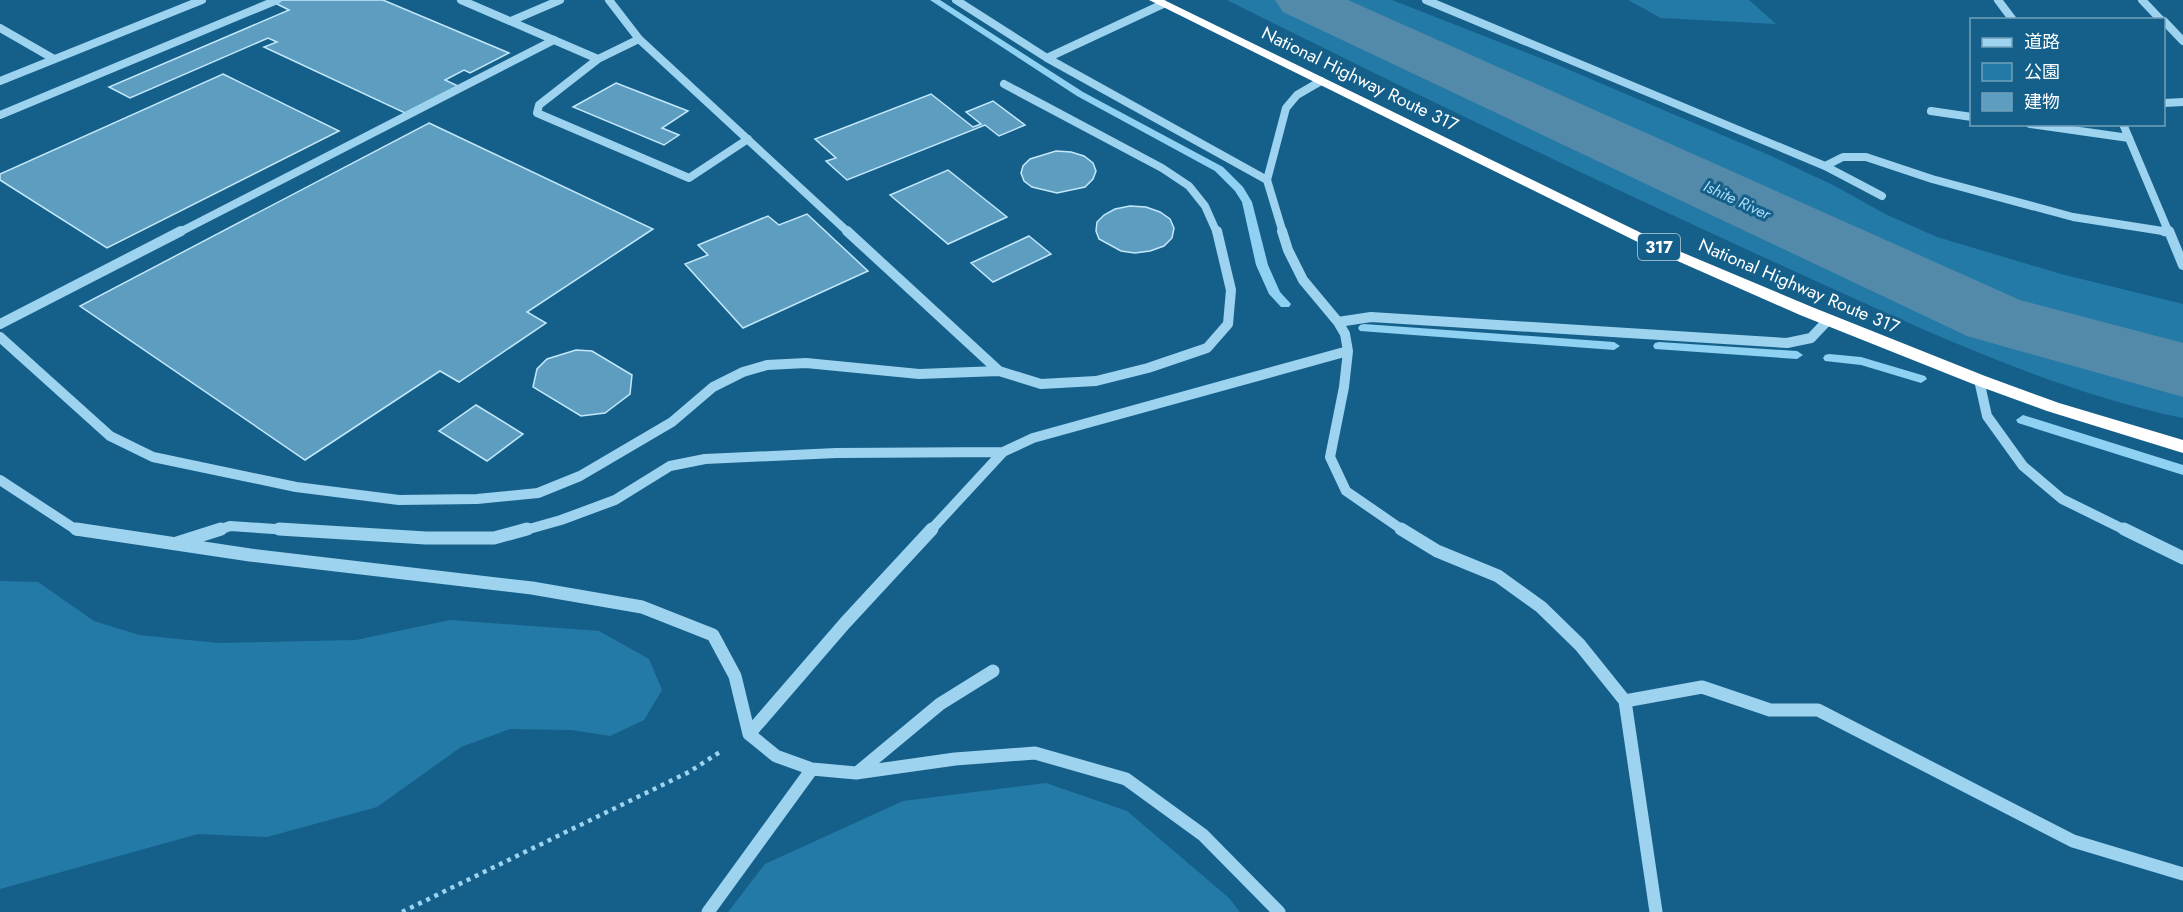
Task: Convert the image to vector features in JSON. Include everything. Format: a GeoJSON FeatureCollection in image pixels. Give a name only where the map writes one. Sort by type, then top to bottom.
{"type":"FeatureCollection","features":[{"type":"Feature","properties":{"kind":"highway","name":"National Highway Route 317"},"geometry":{"type":"LineString","coordinates":[[1159,2],[1670,252],[1828,320],[1978,380],[2053,407],[2183,447]]}},
{"type":"Feature","properties":{"kind":"street"},"geometry":{"type":"LineString","coordinates":[[0,81],[202,0]]}},
{"type":"Feature","properties":{"kind":"street"},"geometry":{"type":"LineString","coordinates":[[0,115],[277,0]]}},
{"type":"Feature","properties":{"kind":"street"},"geometry":{"type":"LineString","coordinates":[[461,0],[598,58]]}},
{"type":"Feature","properties":{"kind":"street"},"geometry":{"type":"LineString","coordinates":[[511,21],[560,0]]}},
{"type":"Feature","properties":{"kind":"street"},"geometry":{"type":"LineString","coordinates":[[609,0],[639,39],[999,371]]}},
{"type":"Feature","properties":{"kind":"street"},"geometry":{"type":"LineString","coordinates":[[956,0],[1047,58],[1267,180]]}},
{"type":"Feature","properties":{"kind":"street"},"geometry":{"type":"LineString","coordinates":[[1426,0],[1825,166],[1882,196]]}},
{"type":"Feature","properties":{"kind":"street"},"geometry":{"type":"LineString","coordinates":[[1998,0],[2012,18]]}},
{"type":"Feature","properties":{"kind":"street"},"geometry":{"type":"LineString","coordinates":[[2142,0],[2160,18]]}},
{"type":"Feature","properties":{"kind":"street"},"geometry":{"type":"LineString","coordinates":[[1047,58],[1159,2]]}},
{"type":"Feature","properties":{"kind":"street"},"geometry":{"type":"LineString","coordinates":[[2165,23],[2183,41]]}},
{"type":"Feature","properties":{"kind":"street"},"geometry":{"type":"LineString","coordinates":[[0,28],[54,59]]}},
{"type":"Feature","properties":{"kind":"street"},"geometry":{"type":"LineString","coordinates":[[639,39],[598,58],[539,105],[537,113],[689,178],[748,140]]}},
{"type":"Feature","properties":{"kind":"street"},"geometry":{"type":"LineString","coordinates":[[0,324],[554,40]]}},
{"type":"Feature","properties":{"kind":"street"},"geometry":{"type":"LineString","coordinates":[[1321,81],[1299,94],[1286,108],[1267,180],[1288,250],[1304,280],[1345,334],[1348,351],[1344,387],[1330,457],[1346,491],[1380,516],[1437,551],[1498,576],[1541,607],[1580,645],[1625,700],[1656,912]]}},
{"type":"Feature","properties":{"kind":"street"},"geometry":{"type":"LineString","coordinates":[[0,337],[110,436],[153,457],[296,487],[399,500],[477,499],[538,493],[580,476],[672,422],[713,387],[743,372],[767,365],[806,363],[919,374],[999,371],[1041,384],[1096,381],[1148,368],[1207,348],[1228,324],[1231,290],[1218,234],[1205,206],[1189,186],[1162,168],[1004,84]]}},
{"type":"Feature","properties":{"kind":"street"},"geometry":{"type":"LineString","coordinates":[[2165,103],[2183,102]]}},
{"type":"Feature","properties":{"kind":"street"},"geometry":{"type":"LineString","coordinates":[[1931,111],[1970,117]]}},
{"type":"Feature","properties":{"kind":"street"},"geometry":{"type":"LineString","coordinates":[[2044,126],[2129,138]]}},
{"type":"Feature","properties":{"kind":"street"},"geometry":{"type":"LineString","coordinates":[[2124,126],[2183,265]]}},
{"type":"Feature","properties":{"kind":"street"},"geometry":{"type":"LineString","coordinates":[[1825,166],[1843,157],[1866,157],[1932,180],[2073,217],[2169,232]]}},
{"type":"Feature","properties":{"kind":"street"},"geometry":{"type":"LineString","coordinates":[[1338,322],[1371,317],[1787,343],[1806,341],[1817,336],[1828,320]]}},
{"type":"Feature","properties":{"kind":"street"},"geometry":{"type":"LineString","coordinates":[[749,734],[785,695],[844,623],[1003,452],[1033,438],[1348,351]]}},
{"type":"Feature","properties":{"kind":"street"},"geometry":{"type":"LineString","coordinates":[[1978,380],[1988,416],[2023,466],[2062,499],[2183,558]]}},
{"type":"Feature","properties":{"kind":"street"},"geometry":{"type":"LineString","coordinates":[[173,544],[230,526],[426,538],[494,538],[561,520],[615,500],[670,466],[705,459],[836,453],[1003,452]]}},
{"type":"Feature","properties":{"kind":"street"},"geometry":{"type":"LineString","coordinates":[[0,480],[79,531],[532,588],[642,607],[714,635],[735,676],[749,734],[776,756],[812,769],[856,773],[955,759],[1035,753],[1126,779],[1203,835],[1279,912]]}},
{"type":"Feature","properties":{"kind":"street"},"geometry":{"type":"LineString","coordinates":[[856,773],[940,704],[993,671]]}},
{"type":"Feature","properties":{"kind":"street"},"geometry":{"type":"LineString","coordinates":[[1625,700],[1702,687],[1770,710],[1818,710],[2073,842],[2183,873]]}},
{"type":"Feature","properties":{"kind":"street"},"geometry":{"type":"LineString","coordinates":[[708,912],[812,769]]}},
{"type":"Feature","properties":{"kind":"path"},"geometry":{"type":"LineString","coordinates":[[402,912],[689,772],[749,734]]}},
{"type":"Feature","properties":{"kind":"green space"},"geometry":{"type":"Polygon","coordinates":[[[1227,0],[1392,0],[1553,63],[1769,155],[1835,186],[1885,214],[1937,237],[2061,274],[2183,304],[2183,418],[2084,392],[1986,356],[1937,335],[1581,172],[1227,0]]]}},
{"type":"Feature","properties":{"kind":"green space"},"geometry":{"type":"Polygon","coordinates":[[[1628,0],[1749,0],[1776,24],[1661,18],[1628,0]]]}},
{"type":"Feature","properties":{"kind":"green space"},"geometry":{"type":"Polygon","coordinates":[[[0,581],[38,582],[94,621],[139,635],[218,643],[356,640],[450,620],[599,631],[649,659],[662,690],[644,720],[610,736],[572,730],[510,729],[461,747],[377,807],[267,837],[198,834],[0,889],[0,581]]]}},
{"type":"Feature","properties":{"kind":"green space"},"geometry":{"type":"Polygon","coordinates":[[[1046,783],[1127,811],[1229,898],[1240,912],[728,912],[765,864],[903,801],[1046,783]]]}},
{"type":"Feature","properties":{"kind":"building"},"geometry":{"type":"Polygon","coordinates":[[[282,0],[383,0],[509,53],[470,73],[464,70],[445,80],[458,86],[405,113],[264,47],[277,42],[268,38],[130,98],[109,87],[289,10],[275,3],[282,0]]]}},
{"type":"Feature","properties":{"kind":"building"},"geometry":{"type":"Polygon","coordinates":[[[223,74],[339,131],[107,248],[0,180],[0,174],[223,74]]]}},
{"type":"Feature","properties":{"kind":"building"},"geometry":{"type":"Polygon","coordinates":[[[616,83],[688,111],[662,128],[679,135],[664,145],[573,107],[616,83]]]}},
{"type":"Feature","properties":{"kind":"building"},"geometry":{"type":"Polygon","coordinates":[[[931,94],[973,127],[981,124],[966,112],[993,101],[1025,125],[999,136],[985,125],[847,180],[826,161],[836,158],[815,139],[931,94]]]}},
{"type":"Feature","properties":{"kind":"building"},"geometry":{"type":"Polygon","coordinates":[[[429,123],[653,229],[527,312],[546,323],[459,382],[440,371],[305,460],[80,306],[429,123]]]}},
{"type":"Feature","properties":{"kind":"building"},"geometry":{"type":"Polygon","coordinates":[[[1056,151],[1084,156],[1093,163],[1096,171],[1093,179],[1085,187],[1057,193],[1032,187],[1024,181],[1021,173],[1023,166],[1030,159],[1056,151]]]}},
{"type":"Feature","properties":{"kind":"building"},"geometry":{"type":"Polygon","coordinates":[[[948,170],[1007,217],[948,244],[890,195],[948,170]]]}},
{"type":"Feature","properties":{"kind":"building"},"geometry":{"type":"Polygon","coordinates":[[[1130,206],[1146,207],[1170,219],[1174,228],[1172,238],[1164,246],[1135,253],[1121,251],[1099,239],[1096,231],[1097,222],[1115,209],[1130,206]]]}},
{"type":"Feature","properties":{"kind":"building"},"geometry":{"type":"Polygon","coordinates":[[[807,214],[868,271],[743,328],[685,264],[708,255],[698,245],[768,216],[779,225],[807,214]]]}},
{"type":"Feature","properties":{"kind":"building"},"geometry":{"type":"Polygon","coordinates":[[[1029,236],[1051,254],[993,282],[971,263],[1029,236]]]}},
{"type":"Feature","properties":{"kind":"building"},"geometry":{"type":"Polygon","coordinates":[[[576,350],[592,351],[632,375],[630,394],[605,413],[581,416],[533,387],[537,369],[547,359],[576,350]]]}},
{"type":"Feature","properties":{"kind":"building"},"geometry":{"type":"Polygon","coordinates":[[[476,405],[523,434],[487,461],[439,431],[476,405]]]}},
{"type":"Feature","properties":{"kind":"waterway"},"geometry":{"type":"LineString","coordinates":[[934,0],[1080,94],[1219,169],[1239,189],[1247,202],[1262,265],[1275,294],[1285,304]]}},
{"type":"Feature","properties":{"kind":"waterway","name":"Ishite River"},"geometry":{"type":"LineString","coordinates":[[1302,0],[1994,318],[2183,370]]}},
{"type":"Feature","properties":{"kind":"waterway"},"geometry":{"type":"LineString","coordinates":[[1364,328],[1614,346]]}},
{"type":"Feature","properties":{"kind":"waterway"},"geometry":{"type":"LineString","coordinates":[[1659,346],[1797,355]]}},
{"type":"Feature","properties":{"kind":"waterway"},"geometry":{"type":"LineString","coordinates":[[1829,358],[1861,361],[1921,379]]}},
{"type":"Feature","properties":{"kind":"waterway"},"geometry":{"type":"LineString","coordinates":[[2023,420],[2183,470]]}}]}
